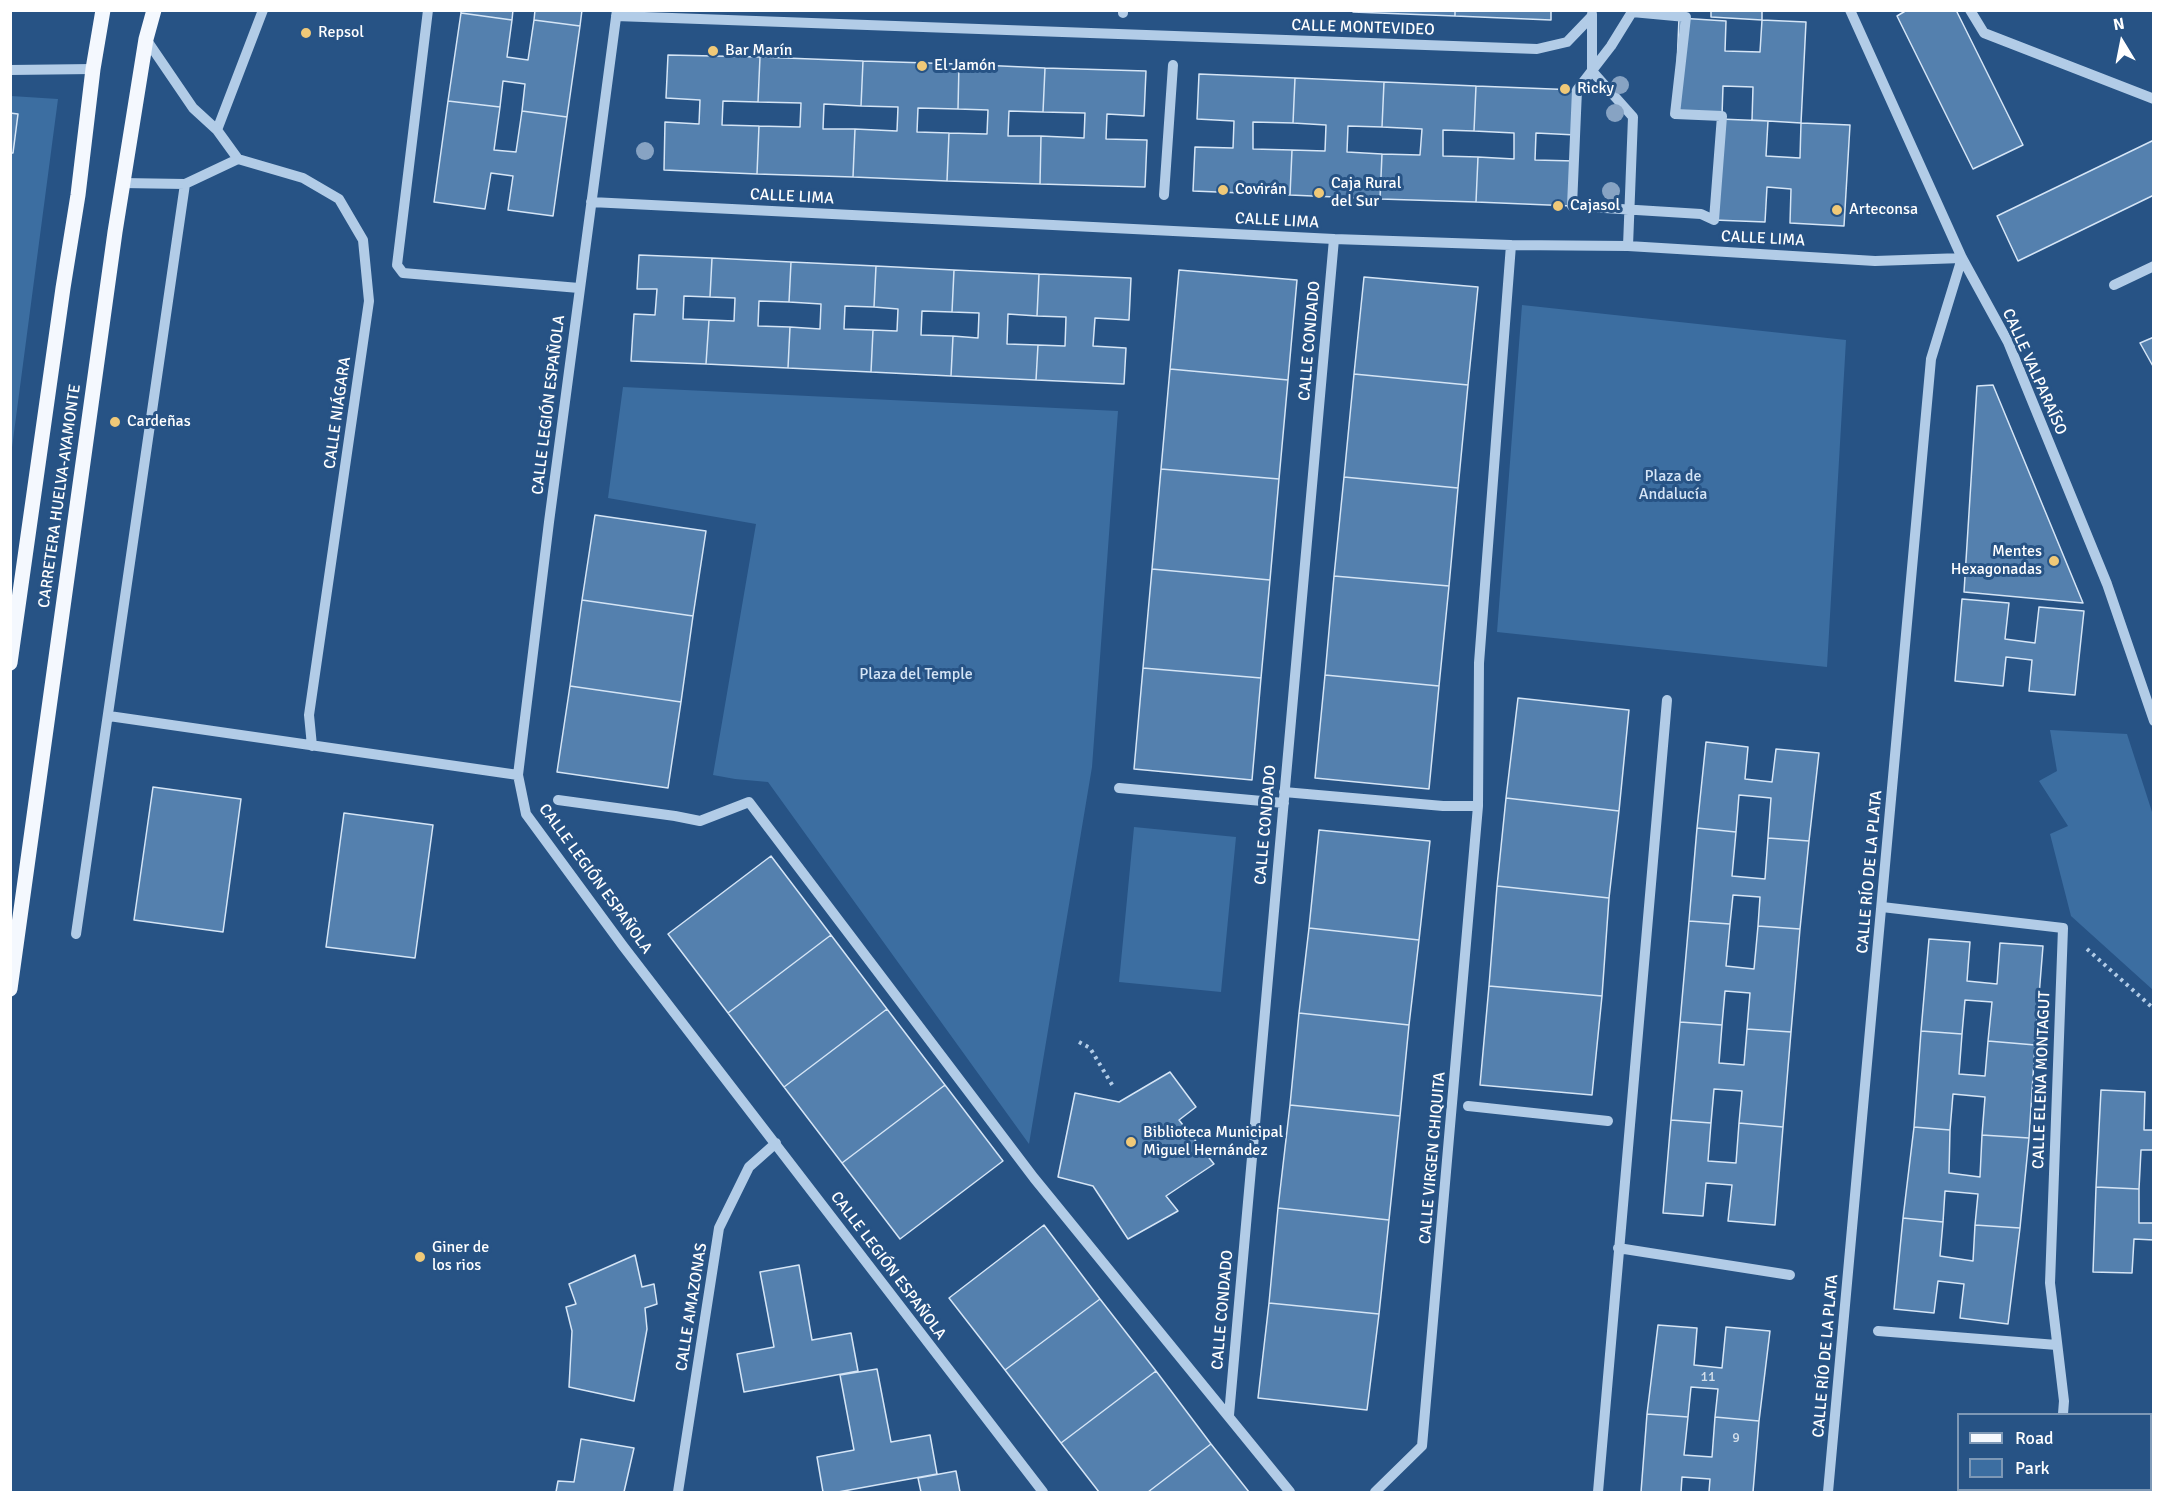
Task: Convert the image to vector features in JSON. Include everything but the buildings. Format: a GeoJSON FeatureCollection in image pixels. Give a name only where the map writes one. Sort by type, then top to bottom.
{"type":"FeatureCollection","features":[{"type":"Feature","properties":{"kind":"main road","name":"CARRETERA HUELVA-AYAMONTE"},"geometry":{"type":"LineString","coordinates":[[10,663],[103,10]]}},
{"type":"Feature","properties":{"kind":"main road","name":"CARRETERA HUELVA-AYAMONTE"},"geometry":{"type":"LineString","coordinates":[[10,989],[122,183],[146,39],[154,10]]}},
{"type":"Feature","properties":{"kind":"street"},"geometry":{"type":"LineString","coordinates":[[216,130],[263,10]]}},
{"type":"Feature","properties":{"kind":"street"},"geometry":{"type":"LineString","coordinates":[[428,10],[397,265],[404,273],[579,288]]}},
{"type":"Feature","properties":{"kind":"street","name":"CALLE VALPARAÍSO"},"geometry":{"type":"LineString","coordinates":[[1850,10],[1962,258],[2008,342],[2107,584],[2154,721]]}},
{"type":"Feature","properties":{"kind":"street"},"geometry":{"type":"LineString","coordinates":[[1970,10],[1984,33],[2154,99]]}},
{"type":"Feature","properties":{"kind":"street"},"geometry":{"type":"LineString","coordinates":[[1632,12],[1686,16],[1675,114],[1722,116],[1714,220],[1701,214],[1630,210],[1572,206],[1577,90],[1632,12]]}},
{"type":"Feature","properties":{"kind":"street","name":"CALLE LEGIÓN ESPAÑOLA"},"geometry":{"type":"LineString","coordinates":[[616,13],[518,775],[526,814],[623,946],[1042,1492]]}},
{"type":"Feature","properties":{"kind":"street","name":"CALLE MONTEVIDEO"},"geometry":{"type":"LineString","coordinates":[[616,13],[1538,50],[1567,42],[1592,13]]}},
{"type":"Feature","properties":{"kind":"street"},"geometry":{"type":"LineString","coordinates":[[1592,13],[1592,71],[1633,117],[1629,246]]}},
{"type":"Feature","properties":{"kind":"street"},"geometry":{"type":"LineString","coordinates":[[122,183],[184,184],[238,159],[216,130],[193,108],[146,39]]}},
{"type":"Feature","properties":{"kind":"street"},"geometry":{"type":"LineString","coordinates":[[1164,195],[1173,65]]}},
{"type":"Feature","properties":{"kind":"street"},"geometry":{"type":"LineString","coordinates":[[10,70],[93,69]]}},
{"type":"Feature","properties":{"kind":"street","name":"CALLE NIÁGARA"},"geometry":{"type":"LineString","coordinates":[[238,159],[303,178],[339,200],[363,240],[369,301],[309,715],[312,746]]}},
{"type":"Feature","properties":{"kind":"street"},"geometry":{"type":"LineString","coordinates":[[76,934],[184,184]]}},
{"type":"Feature","properties":{"kind":"street","name":"CALLE LIMA"},"geometry":{"type":"LineString","coordinates":[[591,202],[1334,238],[1511,245],[1629,246],[1875,261],[1962,258]]}},
{"type":"Feature","properties":{"kind":"street","name":"CALLE CONDADO"},"geometry":{"type":"LineString","coordinates":[[1229,1415],[1334,238]]}},
{"type":"Feature","properties":{"kind":"street"},"geometry":{"type":"LineString","coordinates":[[1119,788],[1479,806],[1479,663],[1511,245]]}},
{"type":"Feature","properties":{"kind":"street","name":"CALLE RÍO DE LA PLATA"},"geometry":{"type":"LineString","coordinates":[[1828,1492],[1931,359],[1962,258]]}},
{"type":"Feature","properties":{"kind":"street"},"geometry":{"type":"LineString","coordinates":[[2114,285],[2154,266]]}},
{"type":"Feature","properties":{"kind":"street"},"geometry":{"type":"LineString","coordinates":[[1598,1492],[1667,700]]}},
{"type":"Feature","properties":{"kind":"street"},"geometry":{"type":"LineString","coordinates":[[109,716],[518,775]]}},
{"type":"Feature","properties":{"kind":"street"},"geometry":{"type":"LineString","coordinates":[[558,800],[700,821],[749,802],[1034,1178],[1290,1492]]}},
{"type":"Feature","properties":{"kind":"street","name":"CALLE VIRGEN CHIQUITA"},"geometry":{"type":"LineString","coordinates":[[1375,1492],[1422,1446],[1479,806]]}},
{"type":"Feature","properties":{"kind":"street","name":"CALLE ELENA MONTAGUT"},"geometry":{"type":"LineString","coordinates":[[1882,907],[2063,928],[2050,1282],[2064,1401],[2063,1413]]}},
{"type":"Feature","properties":{"kind":"street"},"geometry":{"type":"LineString","coordinates":[[1468,1106],[1608,1121]]}},
{"type":"Feature","properties":{"kind":"street","name":"CALLE AMAZONAS"},"geometry":{"type":"LineString","coordinates":[[678,1492],[719,1228],[749,1167],[776,1143]]}},
{"type":"Feature","properties":{"kind":"street"},"geometry":{"type":"LineString","coordinates":[[1618,1248],[1790,1275]]}},
{"type":"Feature","properties":{"kind":"street"},"geometry":{"type":"LineString","coordinates":[[1878,1331],[2057,1345]]}},
{"type":"Feature","properties":{"kind":"path"},"geometry":{"type":"LineString","coordinates":[[2085,948],[2154,1009]]}},
{"type":"Feature","properties":{"kind":"path"},"geometry":{"type":"LineString","coordinates":[[1079,1042],[1090,1048],[1114,1088]]}},
{"type":"Feature","properties":{"kind":"green space"},"geometry":{"type":"Polygon","coordinates":[[[11,96],[58,99],[11,455],[11,96]]]}},
{"type":"Feature","properties":{"kind":"green space","name":"Plaza de Andalucía"},"geometry":{"type":"Polygon","coordinates":[[[1522,305],[1846,340],[1827,667],[1497,632],[1522,305]]]}},
{"type":"Feature","properties":{"kind":"green space","name":"Plaza del Temple"},"geometry":{"type":"Polygon","coordinates":[[[623,387],[1118,411],[1092,767],[1029,1144],[768,782],[713,775],[756,524],[608,498],[623,387]]]}},
{"type":"Feature","properties":{"kind":"green space"},"geometry":{"type":"Polygon","coordinates":[[[2050,730],[2127,734],[2153,815],[2153,990],[2071,916],[2050,834],[2068,826],[2039,781],[2057,771],[2050,730]]]}},
{"type":"Feature","properties":{"kind":"green space"},"geometry":{"type":"Polygon","coordinates":[[[1134,827],[1236,837],[1221,992],[1119,982],[1134,827]]]}},
{"type":"Feature","properties":{"kind":"place","name":"Repsol"},"geometry":{"type":"Point","coordinates":[306,33]}},
{"type":"Feature","properties":{"kind":"place","name":"Bar Marín"},"geometry":{"type":"Point","coordinates":[713,51]}},
{"type":"Feature","properties":{"kind":"place","name":"El Jamón"},"geometry":{"type":"Point","coordinates":[922,66]}},
{"type":"Feature","properties":{"kind":"place","name":"Ricky"},"geometry":{"type":"Point","coordinates":[1565,89]}},
{"type":"Feature","properties":{"kind":"place","name":"Covirán"},"geometry":{"type":"Point","coordinates":[1223,190]}},
{"type":"Feature","properties":{"kind":"place","name":"Caja Rural del Sur"},"geometry":{"type":"Point","coordinates":[1319,193]}},
{"type":"Feature","properties":{"kind":"place","name":"Cajasol"},"geometry":{"type":"Point","coordinates":[1558,206]}},
{"type":"Feature","properties":{"kind":"place","name":"Arteconsa"},"geometry":{"type":"Point","coordinates":[1837,210]}},
{"type":"Feature","properties":{"kind":"place","name":"Cardeñas"},"geometry":{"type":"Point","coordinates":[115,422]}},
{"type":"Feature","properties":{"kind":"place","name":"Mentes Hexagonadas"},"geometry":{"type":"Point","coordinates":[2054,561]}},
{"type":"Feature","properties":{"kind":"place","name":"Biblioteca Municipal Miguel Hernández"},"geometry":{"type":"Point","coordinates":[1131,1142]}},
{"type":"Feature","properties":{"kind":"place","name":"Giner de los rios"},"geometry":{"type":"Point","coordinates":[420,1257]}}]}
